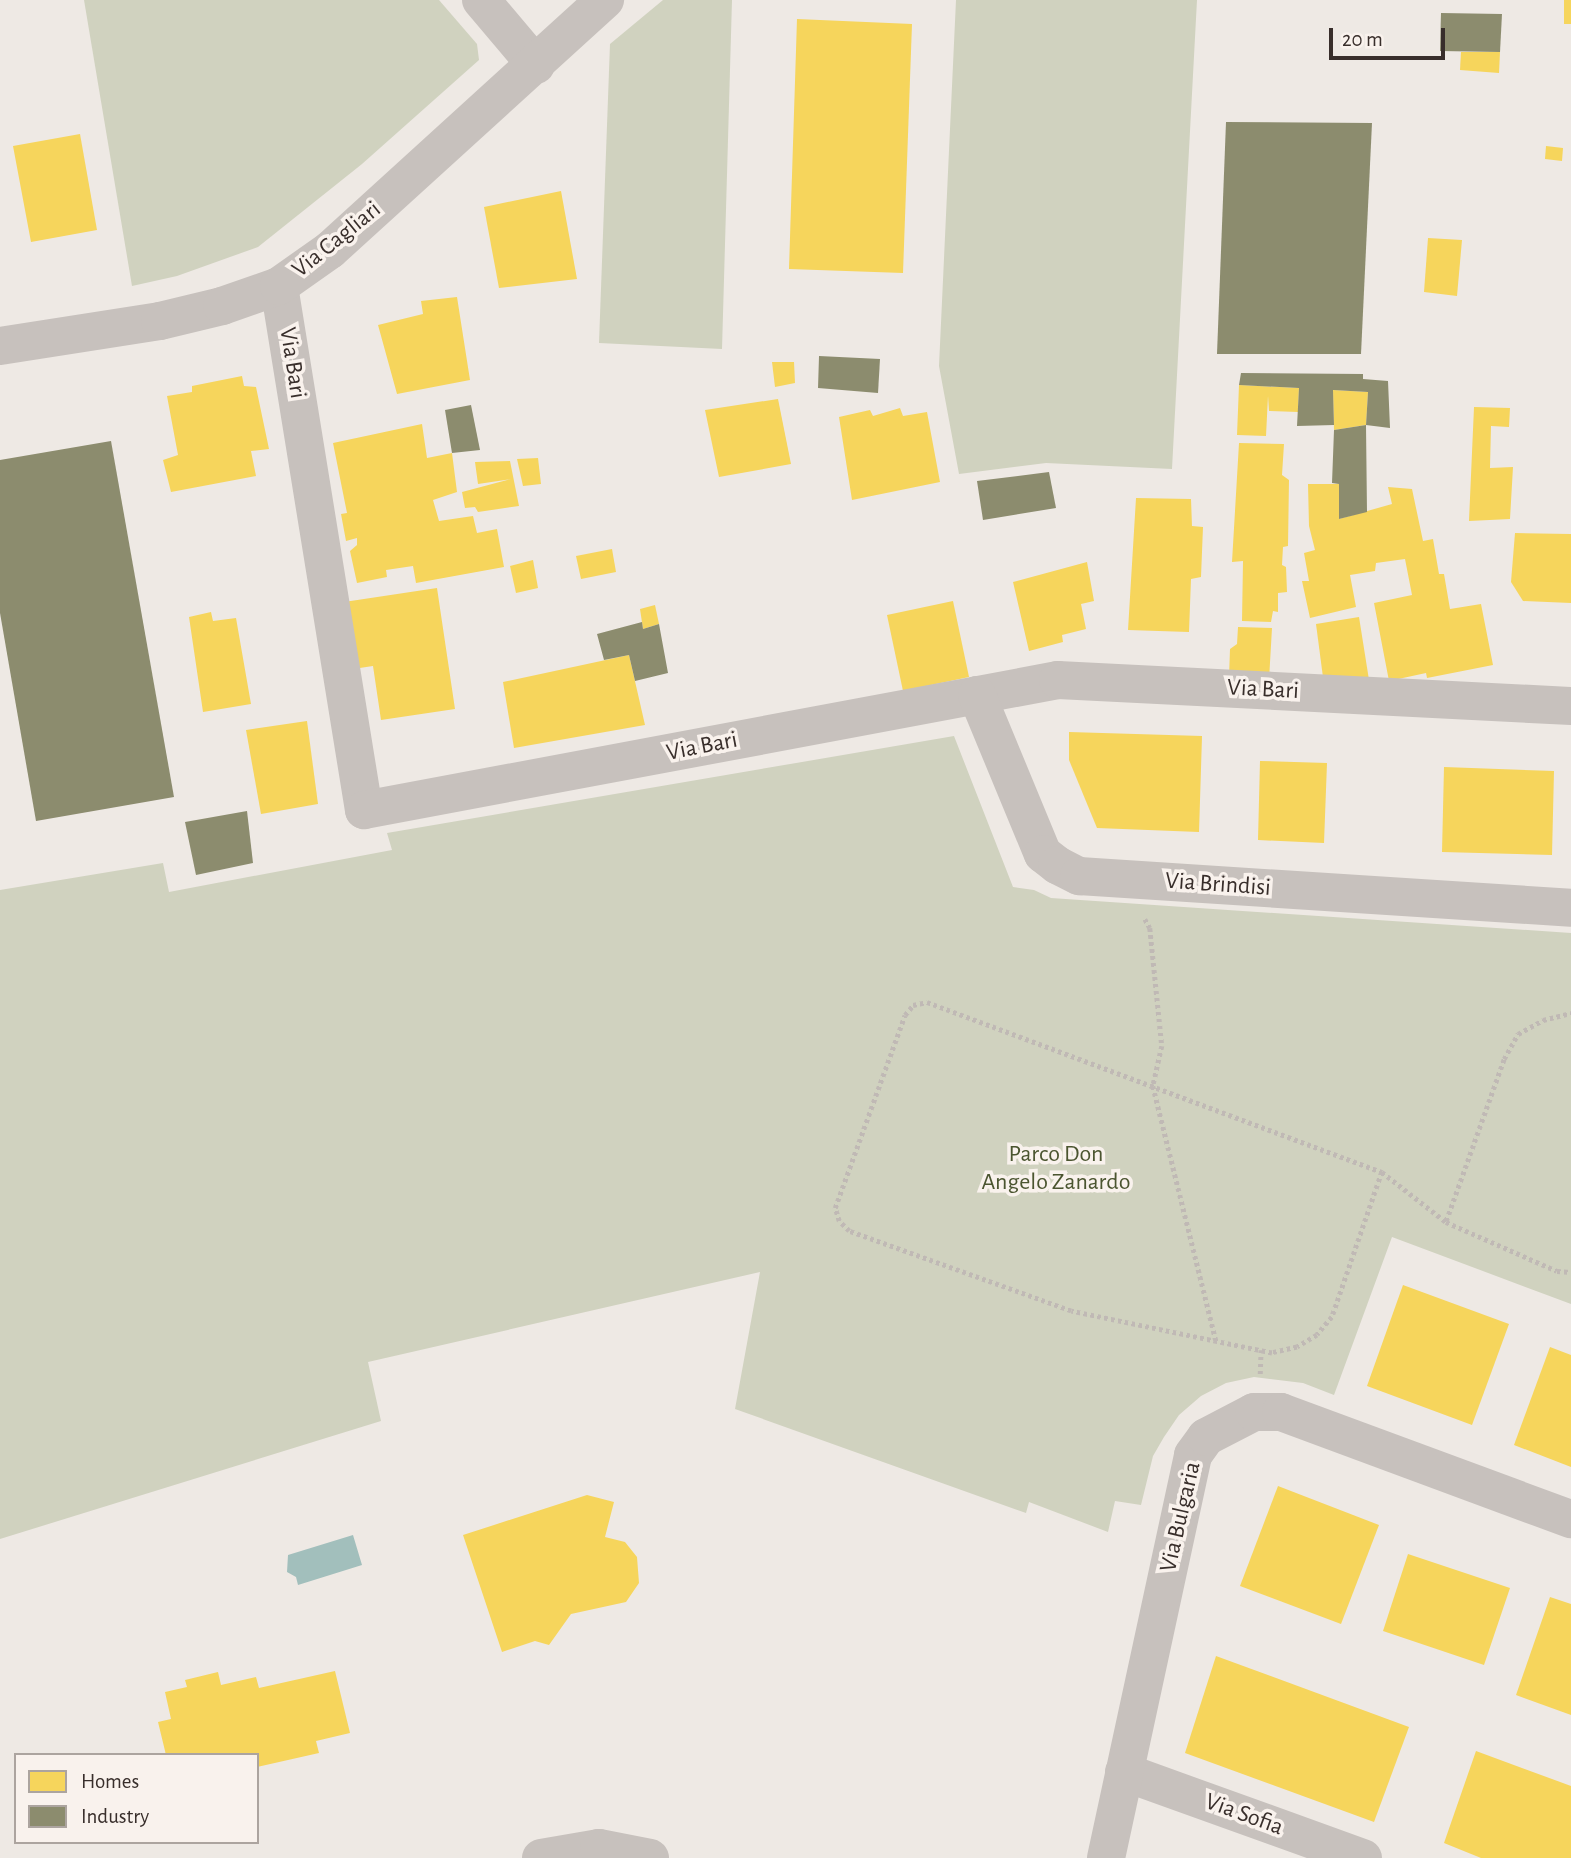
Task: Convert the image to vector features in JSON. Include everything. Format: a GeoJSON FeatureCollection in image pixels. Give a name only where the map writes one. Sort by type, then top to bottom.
{"type":"FeatureCollection","features":[{"type":"Feature","properties":{"kind":"street"},"geometry":{"type":"LineString","coordinates":[[481,0],[536,65]]}},
{"type":"Feature","properties":{"kind":"street","name":"Via Cagliari"},"geometry":{"type":"LineString","coordinates":[[0,346],[160,321],[222,306],[279,286],[330,250],[605,0]]}},
{"type":"Feature","properties":{"kind":"street","name":"Via Bari"},"geometry":{"type":"LineString","coordinates":[[279,286],[364,810],[1058,680],[1571,706]]}},
{"type":"Feature","properties":{"kind":"street","name":"Via Brindisi"},"geometry":{"type":"LineString","coordinates":[[977,695],[1043,854],[1079,876],[1571,908]]}},
{"type":"Feature","properties":{"kind":"street","name":"Via Bulgaria"},"geometry":{"type":"LineString","coordinates":[[1106,1858],[1193,1455],[1206,1437],[1254,1412],[1281,1412],[1571,1519]]}},
{"type":"Feature","properties":{"kind":"street","name":"Via Sofia"},"geometry":{"type":"LineString","coordinates":[[1124,1772],[1363,1858]]}},
{"type":"Feature","properties":{"kind":"street"},"geometry":{"type":"LineString","coordinates":[[541,1858],[599,1848],[649,1858]]}},
{"type":"Feature","properties":{"kind":"path"},"geometry":{"type":"LineString","coordinates":[[1138,908],[1150,928],[1163,1046],[1153,1086],[1216,1341]]}},
{"type":"Feature","properties":{"kind":"path"},"geometry":{"type":"LineString","coordinates":[[1382,1172],[1332,1317],[1317,1335],[1297,1347],[1272,1353],[1071,1311],[849,1231],[839,1221],[835,1208],[905,1015],[913,1005],[927,1002],[1382,1172],[1446,1222],[1558,1271],[1571,1272]]}},
{"type":"Feature","properties":{"kind":"path"},"geometry":{"type":"LineString","coordinates":[[1446,1222],[1504,1059],[1518,1034],[1543,1020],[1571,1013]]}},
{"type":"Feature","properties":{"kind":"path"},"geometry":{"type":"LineString","coordinates":[[1260,1382],[1261,1350]]}},
{"type":"Feature","properties":{"kind":"green space"},"geometry":{"type":"Polygon","coordinates":[[[84,0],[439,0],[477,44],[479,60],[362,164],[258,247],[177,276],[132,286],[84,0]]]}},
{"type":"Feature","properties":{"kind":"green space"},"geometry":{"type":"Polygon","coordinates":[[[663,0],[732,0],[722,349],[599,343],[610,44],[663,0]]]}},
{"type":"Feature","properties":{"kind":"green space"},"geometry":{"type":"Polygon","coordinates":[[[956,0],[1197,0],[1172,469],[1046,463],[959,474],[939,366],[956,0]]]}},
{"type":"Feature","properties":{"kind":"green space","name":"Parco Don Angelo Zanardo"},"geometry":{"type":"Polygon","coordinates":[[[954,736],[1013,887],[1034,890],[1051,898],[1571,933],[1571,1304],[1392,1237],[1334,1395],[1303,1383],[1254,1377],[1226,1383],[1201,1396],[1179,1415],[1153,1456],[1141,1505],[1115,1501],[1108,1532],[1029,1502],[1026,1513],[735,1409],[760,1272],[368,1362],[381,1421],[0,1539],[0,890],[163,863],[169,892],[392,850],[387,833],[954,736]]]}},
{"type":"Feature","properties":{"kind":"water"},"geometry":{"type":"Polygon","coordinates":[[[353,1535],[362,1565],[298,1585],[296,1577],[287,1572],[288,1555],[353,1535]]]}},
{"type":"Feature","properties":{"kind":"building: Homes"},"geometry":{"type":"Polygon","coordinates":[[[1564,0],[1571,0],[1571,24],[1564,24],[1564,0]]]}},
{"type":"Feature","properties":{"kind":"building: Homes"},"geometry":{"type":"Polygon","coordinates":[[[797,19],[912,24],[903,273],[789,269],[797,19]]]}},
{"type":"Feature","properties":{"kind":"building: Homes"},"geometry":{"type":"Polygon","coordinates":[[[1461,52],[1500,52],[1499,73],[1460,70],[1461,52]]]}},
{"type":"Feature","properties":{"kind":"building: Homes"},"geometry":{"type":"Polygon","coordinates":[[[80,134],[97,230],[31,242],[13,146],[80,134]]]}},
{"type":"Feature","properties":{"kind":"building: Homes"},"geometry":{"type":"Polygon","coordinates":[[[1546,146],[1563,148],[1562,161],[1545,159],[1546,146]]]}},
{"type":"Feature","properties":{"kind":"building: Homes"},"geometry":{"type":"Polygon","coordinates":[[[561,191],[577,279],[499,288],[484,207],[561,191]]]}},
{"type":"Feature","properties":{"kind":"building: Homes"},"geometry":{"type":"Polygon","coordinates":[[[1428,238],[1462,240],[1457,296],[1424,292],[1428,238]]]}},
{"type":"Feature","properties":{"kind":"building: Homes"},"geometry":{"type":"Polygon","coordinates":[[[457,297],[470,380],[397,394],[378,325],[423,314],[421,301],[457,297]]]}},
{"type":"Feature","properties":{"kind":"building: Homes"},"geometry":{"type":"Polygon","coordinates":[[[772,362],[794,362],[795,383],[775,387],[772,362]]]}},
{"type":"Feature","properties":{"kind":"building: Homes"},"geometry":{"type":"Polygon","coordinates":[[[242,376],[244,386],[256,387],[269,449],[251,451],[256,476],[171,492],[163,460],[178,455],[167,396],[192,392],[192,386],[242,376]]]}},
{"type":"Feature","properties":{"kind":"building: Homes"},"geometry":{"type":"Polygon","coordinates":[[[1239,385],[1299,388],[1298,412],[1269,411],[1268,396],[1266,436],[1237,435],[1239,385]]]}},
{"type":"Feature","properties":{"kind":"building: Homes"},"geometry":{"type":"Polygon","coordinates":[[[1333,390],[1368,392],[1366,425],[1334,430],[1333,390]]]}},
{"type":"Feature","properties":{"kind":"building: Homes"},"geometry":{"type":"Polygon","coordinates":[[[778,399],[791,464],[719,477],[705,410],[778,399]]]}},
{"type":"Feature","properties":{"kind":"building: Homes"},"geometry":{"type":"Polygon","coordinates":[[[1474,407],[1510,408],[1509,427],[1491,426],[1490,468],[1513,467],[1510,519],[1469,521],[1474,407]]]}},
{"type":"Feature","properties":{"kind":"building: Homes"},"geometry":{"type":"Polygon","coordinates":[[[900,408],[903,416],[927,412],[940,482],[852,500],[839,417],[870,410],[873,416],[900,408]]]}},
{"type":"Feature","properties":{"kind":"building: Homes"},"geometry":{"type":"Polygon","coordinates":[[[422,424],[427,458],[452,453],[457,492],[433,500],[439,521],[473,516],[477,533],[497,529],[504,567],[416,583],[413,566],[386,570],[387,577],[357,583],[350,551],[357,545],[357,538],[346,541],[341,514],[347,513],[333,443],[422,424]]]}},
{"type":"Feature","properties":{"kind":"building: Homes"},"geometry":{"type":"Polygon","coordinates":[[[1239,443],[1284,444],[1282,475],[1289,480],[1288,546],[1283,547],[1282,565],[1286,567],[1287,592],[1278,593],[1278,612],[1273,611],[1271,622],[1242,621],[1243,561],[1232,562],[1239,443]]]}},
{"type":"Feature","properties":{"kind":"building: Homes"},"geometry":{"type":"Polygon","coordinates":[[[538,458],[541,484],[523,486],[517,459],[538,458]]]}},
{"type":"Feature","properties":{"kind":"building: Homes"},"geometry":{"type":"Polygon","coordinates":[[[510,461],[519,506],[478,512],[475,507],[465,508],[462,492],[511,479],[478,484],[475,462],[510,461]]]}},
{"type":"Feature","properties":{"kind":"building: Homes"},"geometry":{"type":"Polygon","coordinates":[[[1308,484],[1339,484],[1339,519],[1392,504],[1388,487],[1412,489],[1423,541],[1433,539],[1439,574],[1444,574],[1450,609],[1481,604],[1493,665],[1427,678],[1426,673],[1389,681],[1374,603],[1412,595],[1405,559],[1376,563],[1375,571],[1350,575],[1356,607],[1310,618],[1302,581],[1309,581],[1304,553],[1315,550],[1309,526],[1308,484]]]}},
{"type":"Feature","properties":{"kind":"building: Homes"},"geometry":{"type":"Polygon","coordinates":[[[1136,498],[1191,499],[1192,526],[1203,527],[1201,577],[1191,579],[1189,632],[1128,630],[1136,498]]]}},
{"type":"Feature","properties":{"kind":"building: Homes"},"geometry":{"type":"Polygon","coordinates":[[[1515,533],[1571,534],[1571,603],[1523,601],[1511,582],[1515,533]]]}},
{"type":"Feature","properties":{"kind":"building: Homes"},"geometry":{"type":"Polygon","coordinates":[[[612,549],[616,572],[581,579],[576,556],[612,549]]]}},
{"type":"Feature","properties":{"kind":"building: Homes"},"geometry":{"type":"Polygon","coordinates":[[[533,560],[538,588],[516,593],[510,566],[533,560]]]}},
{"type":"Feature","properties":{"kind":"building: Homes"},"geometry":{"type":"Polygon","coordinates":[[[1087,562],[1094,601],[1081,604],[1086,629],[1062,635],[1063,642],[1029,651],[1013,582],[1087,562]]]}},
{"type":"Feature","properties":{"kind":"building: Homes"},"geometry":{"type":"Polygon","coordinates":[[[437,588],[455,709],[381,720],[373,666],[353,669],[344,602],[437,588]]]}},
{"type":"Feature","properties":{"kind":"building: Homes"},"geometry":{"type":"Polygon","coordinates":[[[953,601],[969,677],[903,691],[887,615],[953,601]]]}},
{"type":"Feature","properties":{"kind":"building: Homes"},"geometry":{"type":"Polygon","coordinates":[[[655,605],[659,624],[643,629],[640,609],[655,605]]]}},
{"type":"Feature","properties":{"kind":"building: Homes"},"geometry":{"type":"Polygon","coordinates":[[[211,612],[213,621],[236,618],[251,704],[203,712],[189,617],[211,612]]]}},
{"type":"Feature","properties":{"kind":"building: Homes"},"geometry":{"type":"Polygon","coordinates":[[[1359,617],[1369,680],[1324,685],[1316,624],[1359,617]]]}},
{"type":"Feature","properties":{"kind":"building: Homes"},"geometry":{"type":"Polygon","coordinates":[[[1238,627],[1272,628],[1269,680],[1229,677],[1230,649],[1237,644],[1238,627]]]}},
{"type":"Feature","properties":{"kind":"building: Homes"},"geometry":{"type":"Polygon","coordinates":[[[629,655],[645,725],[514,748],[503,682],[629,655]]]}},
{"type":"Feature","properties":{"kind":"building: Homes"},"geometry":{"type":"Polygon","coordinates":[[[307,721],[318,804],[261,814],[246,730],[307,721]]]}},
{"type":"Feature","properties":{"kind":"building: Homes"},"geometry":{"type":"Polygon","coordinates":[[[1069,732],[1202,736],[1199,832],[1097,828],[1069,760],[1069,732]]]}},
{"type":"Feature","properties":{"kind":"building: Homes"},"geometry":{"type":"Polygon","coordinates":[[[1260,761],[1327,763],[1324,843],[1258,840],[1260,761]]]}},
{"type":"Feature","properties":{"kind":"building: Homes"},"geometry":{"type":"Polygon","coordinates":[[[1444,767],[1554,771],[1552,855],[1442,852],[1444,767]]]}},
{"type":"Feature","properties":{"kind":"building: Homes"},"geometry":{"type":"Polygon","coordinates":[[[1403,1285],[1509,1324],[1472,1425],[1367,1386],[1403,1285]]]}},
{"type":"Feature","properties":{"kind":"building: Homes"},"geometry":{"type":"Polygon","coordinates":[[[1550,1347],[1571,1355],[1571,1467],[1514,1445],[1550,1347]]]}},
{"type":"Feature","properties":{"kind":"building: Homes"},"geometry":{"type":"Polygon","coordinates":[[[1278,1486],[1379,1525],[1341,1624],[1240,1586],[1278,1486]]]}},
{"type":"Feature","properties":{"kind":"building: Homes"},"geometry":{"type":"Polygon","coordinates":[[[587,1495],[614,1502],[605,1537],[625,1542],[637,1557],[639,1583],[626,1602],[571,1614],[549,1645],[535,1641],[502,1652],[463,1535],[587,1495]]]}},
{"type":"Feature","properties":{"kind":"building: Homes"},"geometry":{"type":"Polygon","coordinates":[[[1408,1554],[1510,1588],[1484,1665],[1383,1631],[1408,1554]]]}},
{"type":"Feature","properties":{"kind":"building: Homes"},"geometry":{"type":"Polygon","coordinates":[[[1550,1597],[1571,1604],[1571,1715],[1516,1695],[1550,1597]]]}},
{"type":"Feature","properties":{"kind":"building: Homes"},"geometry":{"type":"Polygon","coordinates":[[[1216,1656],[1409,1727],[1374,1822],[1185,1753],[1216,1656]]]}},
{"type":"Feature","properties":{"kind":"building: Homes"},"geometry":{"type":"Polygon","coordinates":[[[335,1671],[350,1733],[316,1741],[319,1753],[259,1767],[259,1753],[166,1753],[158,1722],[171,1719],[165,1692],[187,1687],[185,1680],[218,1672],[221,1685],[256,1677],[259,1688],[335,1671]]]}},
{"type":"Feature","properties":{"kind":"building: Homes"},"geometry":{"type":"Polygon","coordinates":[[[1476,1751],[1571,1786],[1571,1858],[1481,1858],[1444,1843],[1476,1751]]]}},
{"type":"Feature","properties":{"kind":"building: Industry"},"geometry":{"type":"Polygon","coordinates":[[[1441,13],[1502,14],[1500,52],[1440,51],[1441,13]]]}},
{"type":"Feature","properties":{"kind":"building: Industry"},"geometry":{"type":"Polygon","coordinates":[[[1226,122],[1372,123],[1361,354],[1217,354],[1226,122]]]}},
{"type":"Feature","properties":{"kind":"building: Industry"},"geometry":{"type":"Polygon","coordinates":[[[819,356],[880,359],[878,393],[818,388],[819,356]]]}},
{"type":"Feature","properties":{"kind":"building: Industry"},"geometry":{"type":"Polygon","coordinates":[[[1241,373],[1363,374],[1363,379],[1388,381],[1390,428],[1366,425],[1368,392],[1333,390],[1334,425],[1297,426],[1299,388],[1239,385],[1241,373]]]}},
{"type":"Feature","properties":{"kind":"building: Industry"},"geometry":{"type":"Polygon","coordinates":[[[471,405],[480,450],[452,453],[445,410],[471,405]]]}},
{"type":"Feature","properties":{"kind":"building: Industry"},"geometry":{"type":"Polygon","coordinates":[[[1366,425],[1367,512],[1339,519],[1339,484],[1332,483],[1334,430],[1366,425]]]}},
{"type":"Feature","properties":{"kind":"building: Industry"},"geometry":{"type":"Polygon","coordinates":[[[111,441],[174,797],[36,821],[0,613],[0,460],[111,441]]]}},
{"type":"Feature","properties":{"kind":"building: Industry"},"geometry":{"type":"Polygon","coordinates":[[[1049,472],[1056,508],[983,520],[977,481],[1049,472]]]}},
{"type":"Feature","properties":{"kind":"building: Industry"},"geometry":{"type":"Polygon","coordinates":[[[642,622],[643,629],[659,624],[668,673],[635,681],[629,655],[604,660],[597,634],[642,622]]]}},
{"type":"Feature","properties":{"kind":"building: Industry"},"geometry":{"type":"Polygon","coordinates":[[[247,811],[253,863],[196,875],[185,822],[247,811]]]}}]}
